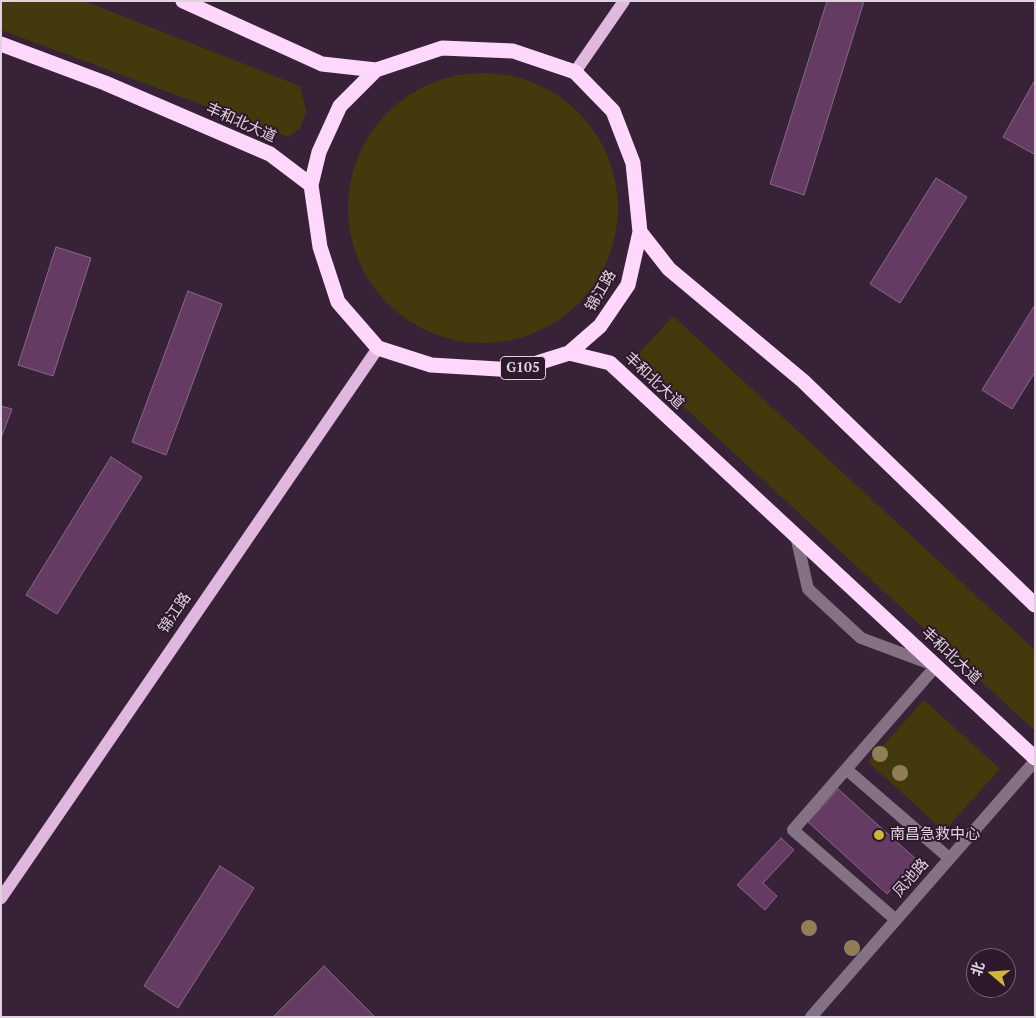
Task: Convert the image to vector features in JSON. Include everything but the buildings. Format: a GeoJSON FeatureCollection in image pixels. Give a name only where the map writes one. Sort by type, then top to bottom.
{"type":"FeatureCollection","features":[{"type":"Feature","properties":{"kind":"highway"},"geometry":{"type":"LineString","coordinates":[[183,1],[322,64],[376,70],[442,48],[513,51],[575,72],[613,111],[633,163],[640,232],[668,269],[803,381],[1035,604]]}},
{"type":"Feature","properties":{"kind":"highway","name":"丰和北大道"},"geometry":{"type":"LineString","coordinates":[[1,44],[106,83],[270,154],[311,185]]}},
{"type":"Feature","properties":{"kind":"highway"},"geometry":{"type":"LineString","coordinates":[[376,70],[340,106],[319,152],[311,185],[320,247],[338,302],[378,348]]}},
{"type":"Feature","properties":{"kind":"highway","name":"锦江路"},"geometry":{"type":"LineString","coordinates":[[569,353],[600,326],[628,285],[640,232]]}},
{"type":"Feature","properties":{"kind":"highway","name":"G105"},"geometry":{"type":"LineString","coordinates":[[378,348],[431,365],[515,370],[569,353]]}},
{"type":"Feature","properties":{"kind":"highway","name":"丰和北大道"},"geometry":{"type":"LineString","coordinates":[[569,353],[610,363],[1035,760]]}},
{"type":"Feature","properties":{"kind":"main road"},"geometry":{"type":"LineString","coordinates":[[575,72],[624,1]]}},
{"type":"Feature","properties":{"kind":"main road","name":"锦江路"},"geometry":{"type":"LineString","coordinates":[[1,898],[378,348]]}},
{"type":"Feature","properties":{"kind":"street"},"geometry":{"type":"LineString","coordinates":[[199,1],[210,14]]}},
{"type":"Feature","properties":{"kind":"street"},"geometry":{"type":"LineString","coordinates":[[796,536],[808,589],[861,638],[936,666],[793,830],[896,920]]}},
{"type":"Feature","properties":{"kind":"street","name":"凤池路"},"geometry":{"type":"LineString","coordinates":[[811,1017],[1035,760]]}},
{"type":"Feature","properties":{"kind":"street"},"geometry":{"type":"LineString","coordinates":[[846,769],[949,858]]}},
{"type":"Feature","properties":{"kind":"shaded area"},"geometry":{"type":"Polygon","coordinates":[[[1,1],[84,1],[300,86],[306,111],[300,128],[289,137],[1,30],[1,1]]]}},
{"type":"Feature","properties":{"kind":"shaded area"},"geometry":{"type":"Polygon","coordinates":[[[483,73],[509,76],[535,83],[558,96],[578,113],[595,133],[608,156],[615,182],[618,208],[615,234],[608,260],[595,283],[578,303],[558,320],[535,333],[509,340],[483,343],[457,340],[431,333],[408,320],[388,303],[371,283],[358,260],[351,234],[348,208],[351,182],[358,156],[371,133],[388,113],[408,96],[431,83],[457,76],[483,73]]]}},
{"type":"Feature","properties":{"kind":"shaded area"},"geometry":{"type":"Polygon","coordinates":[[[673,316],[1035,650],[1035,731],[633,360],[673,316]]]}},
{"type":"Feature","properties":{"kind":"shaded area"},"geometry":{"type":"Polygon","coordinates":[[[924,700],[1000,769],[944,831],[868,762],[924,700]]]}},
{"type":"Feature","properties":{"kind":"place","name":"南昌急救中心"},"geometry":{"type":"Point","coordinates":[879,835]}}]}
